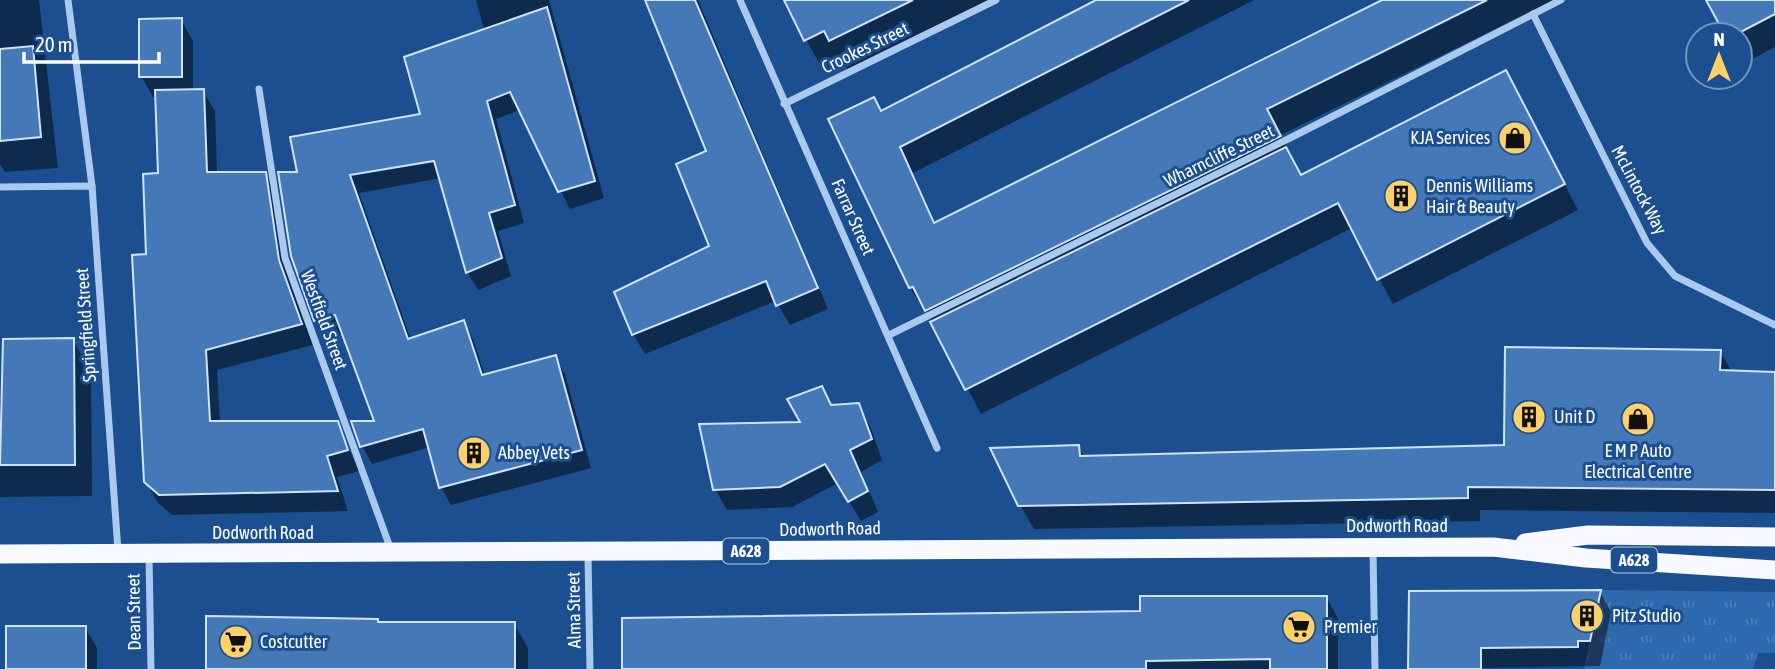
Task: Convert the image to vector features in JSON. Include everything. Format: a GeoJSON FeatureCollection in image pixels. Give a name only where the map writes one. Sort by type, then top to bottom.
{"type":"FeatureCollection","features":[{"type":"Feature","properties":{"kind":"highway","name":"Dodworth Road"},"geometry":{"type":"LineString","coordinates":[[1493,547],[1587,535],[1775,537]]}},
{"type":"Feature","properties":{"kind":"highway","name":"Dodworth Road"},"geometry":{"type":"LineString","coordinates":[[0,554],[1493,547],[1586,558],[1775,570]]}},
{"type":"Feature","properties":{"kind":"street","name":"Springfield Street"},"geometry":{"type":"LineString","coordinates":[[68,0],[92,186],[118,555]]}},
{"type":"Feature","properties":{"kind":"street","name":"Farrar Street"},"geometry":{"type":"LineString","coordinates":[[740,0],[889,335],[936,448]]}},
{"type":"Feature","properties":{"kind":"street","name":"Crookes Street"},"geometry":{"type":"LineString","coordinates":[[784,104],[996,0]]}},
{"type":"Feature","properties":{"kind":"street","name":"Wharncliffe Street"},"geometry":{"type":"LineString","coordinates":[[889,335],[1296,135],[1561,0]]}},
{"type":"Feature","properties":{"kind":"street","name":"McLintock Way"},"geometry":{"type":"LineString","coordinates":[[1533,14],[1647,243],[1675,276],[1775,325]]}},
{"type":"Feature","properties":{"kind":"street","name":"Westfield Street"},"geometry":{"type":"LineString","coordinates":[[259,89],[285,258],[392,553]]}},
{"type":"Feature","properties":{"kind":"street"},"geometry":{"type":"LineString","coordinates":[[0,187],[92,186]]}},
{"type":"Feature","properties":{"kind":"street"},"geometry":{"type":"LineString","coordinates":[[1372,546],[1375,669]]}},
{"type":"Feature","properties":{"kind":"street","name":"Alma Street"},"geometry":{"type":"LineString","coordinates":[[588,551],[590,669]]}},
{"type":"Feature","properties":{"kind":"street","name":"Dean Street"},"geometry":{"type":"LineString","coordinates":[[149,555],[151,669]]}},
{"type":"Feature","properties":{"kind":"green space"},"geometry":{"type":"Polygon","coordinates":[[[1601,590],[1775,592],[1775,653],[1758,653],[1753,669],[1584,669],[1601,590]]]}},
{"type":"Feature","properties":{"kind":"building"},"geometry":{"type":"Polygon","coordinates":[[[645,0],[695,0],[818,288],[776,306],[766,281],[632,335],[614,292],[709,246],[676,164],[706,151],[645,0]]]}},
{"type":"Feature","properties":{"kind":"building"},"geometry":{"type":"Polygon","coordinates":[[[784,0],[913,0],[829,41],[824,31],[804,41],[784,0]]]}},
{"type":"Feature","properties":{"kind":"building"},"geometry":{"type":"Polygon","coordinates":[[[1096,0],[1189,0],[900,147],[934,223],[1382,0],[1487,0],[1267,109],[1281,136],[925,311],[913,287],[909,288],[828,119],[874,97],[881,111],[1096,0]]]}},
{"type":"Feature","properties":{"kind":"building"},"geometry":{"type":"Polygon","coordinates":[[[1706,0],[1775,0],[1775,14],[1754,25],[1754,21],[1717,21],[1706,0]]]}},
{"type":"Feature","properties":{"kind":"building"},"geometry":{"type":"Polygon","coordinates":[[[547,7],[595,181],[558,192],[510,92],[487,101],[515,205],[489,213],[502,258],[466,273],[434,161],[350,175],[408,339],[464,320],[482,375],[556,355],[582,450],[439,488],[423,429],[360,447],[351,421],[374,421],[335,315],[314,321],[291,256],[278,172],[297,172],[290,137],[420,114],[404,57],[547,7]]]}},
{"type":"Feature","properties":{"kind":"building"},"geometry":{"type":"Polygon","coordinates":[[[182,18],[182,77],[139,77],[139,19],[182,18]]]}},
{"type":"Feature","properties":{"kind":"building"},"geometry":{"type":"Polygon","coordinates":[[[33,46],[41,137],[0,141],[0,49],[33,46]]]}},
{"type":"Feature","properties":{"kind":"building"},"geometry":{"type":"Polygon","coordinates":[[[1506,70],[1565,184],[1377,280],[1338,203],[965,390],[930,322],[1286,147],[1301,175],[1506,70]]]}},
{"type":"Feature","properties":{"kind":"building"},"geometry":{"type":"Polygon","coordinates":[[[204,89],[207,172],[266,172],[279,260],[302,324],[206,350],[210,421],[338,421],[348,450],[327,456],[338,491],[159,495],[144,482],[132,255],[146,254],[143,174],[158,173],[155,90],[204,89]]]}},
{"type":"Feature","properties":{"kind":"building"},"geometry":{"type":"Polygon","coordinates":[[[74,338],[75,465],[0,465],[3,339],[74,338]]]}},
{"type":"Feature","properties":{"kind":"building"},"geometry":{"type":"Polygon","coordinates":[[[1505,347],[1721,350],[1720,370],[1775,372],[1775,490],[1468,487],[1468,498],[1018,506],[990,448],[1079,445],[1080,456],[1504,445],[1505,347]]]}},
{"type":"Feature","properties":{"kind":"building"},"geometry":{"type":"Polygon","coordinates":[[[822,386],[831,405],[859,403],[872,439],[850,450],[868,491],[848,502],[825,464],[780,487],[713,490],[699,424],[800,422],[787,399],[822,386]]]}},
{"type":"Feature","properties":{"kind":"building"},"geometry":{"type":"Polygon","coordinates":[[[1601,590],[1590,641],[1578,641],[1578,647],[1481,648],[1481,669],[1408,669],[1409,591],[1601,590]]]}},
{"type":"Feature","properties":{"kind":"building"},"geometry":{"type":"Polygon","coordinates":[[[1140,596],[1327,596],[1327,669],[1270,669],[1270,659],[1146,661],[1146,669],[622,669],[622,618],[1140,611],[1140,596]]]}},
{"type":"Feature","properties":{"kind":"building"},"geometry":{"type":"Polygon","coordinates":[[[206,616],[378,619],[378,622],[515,622],[515,669],[206,669],[206,616]]]}},
{"type":"Feature","properties":{"kind":"building"},"geometry":{"type":"Polygon","coordinates":[[[6,626],[86,626],[86,669],[6,669],[6,626]]]}},
{"type":"Feature","properties":{"kind":"place","name":"KJA Services"},"geometry":{"type":"Point","coordinates":[1515,138]}},
{"type":"Feature","properties":{"kind":"place","name":"Dennis Williams Hair & Beauty"},"geometry":{"type":"Point","coordinates":[1401,196]}},
{"type":"Feature","properties":{"kind":"place","name":"Unit D"},"geometry":{"type":"Point","coordinates":[1529,417]}},
{"type":"Feature","properties":{"kind":"place","name":"E M P Auto Electrical Centre"},"geometry":{"type":"Point","coordinates":[1638,419]}},
{"type":"Feature","properties":{"kind":"place","name":"Abbey Vets"},"geometry":{"type":"Point","coordinates":[474,453]}},
{"type":"Feature","properties":{"kind":"place","name":"Pitz Studio"},"geometry":{"type":"Point","coordinates":[1587,616]}},
{"type":"Feature","properties":{"kind":"place","name":"Premier"},"geometry":{"type":"Point","coordinates":[1299,627]}},
{"type":"Feature","properties":{"kind":"place","name":"Costcutter"},"geometry":{"type":"Point","coordinates":[236,642]}}]}
